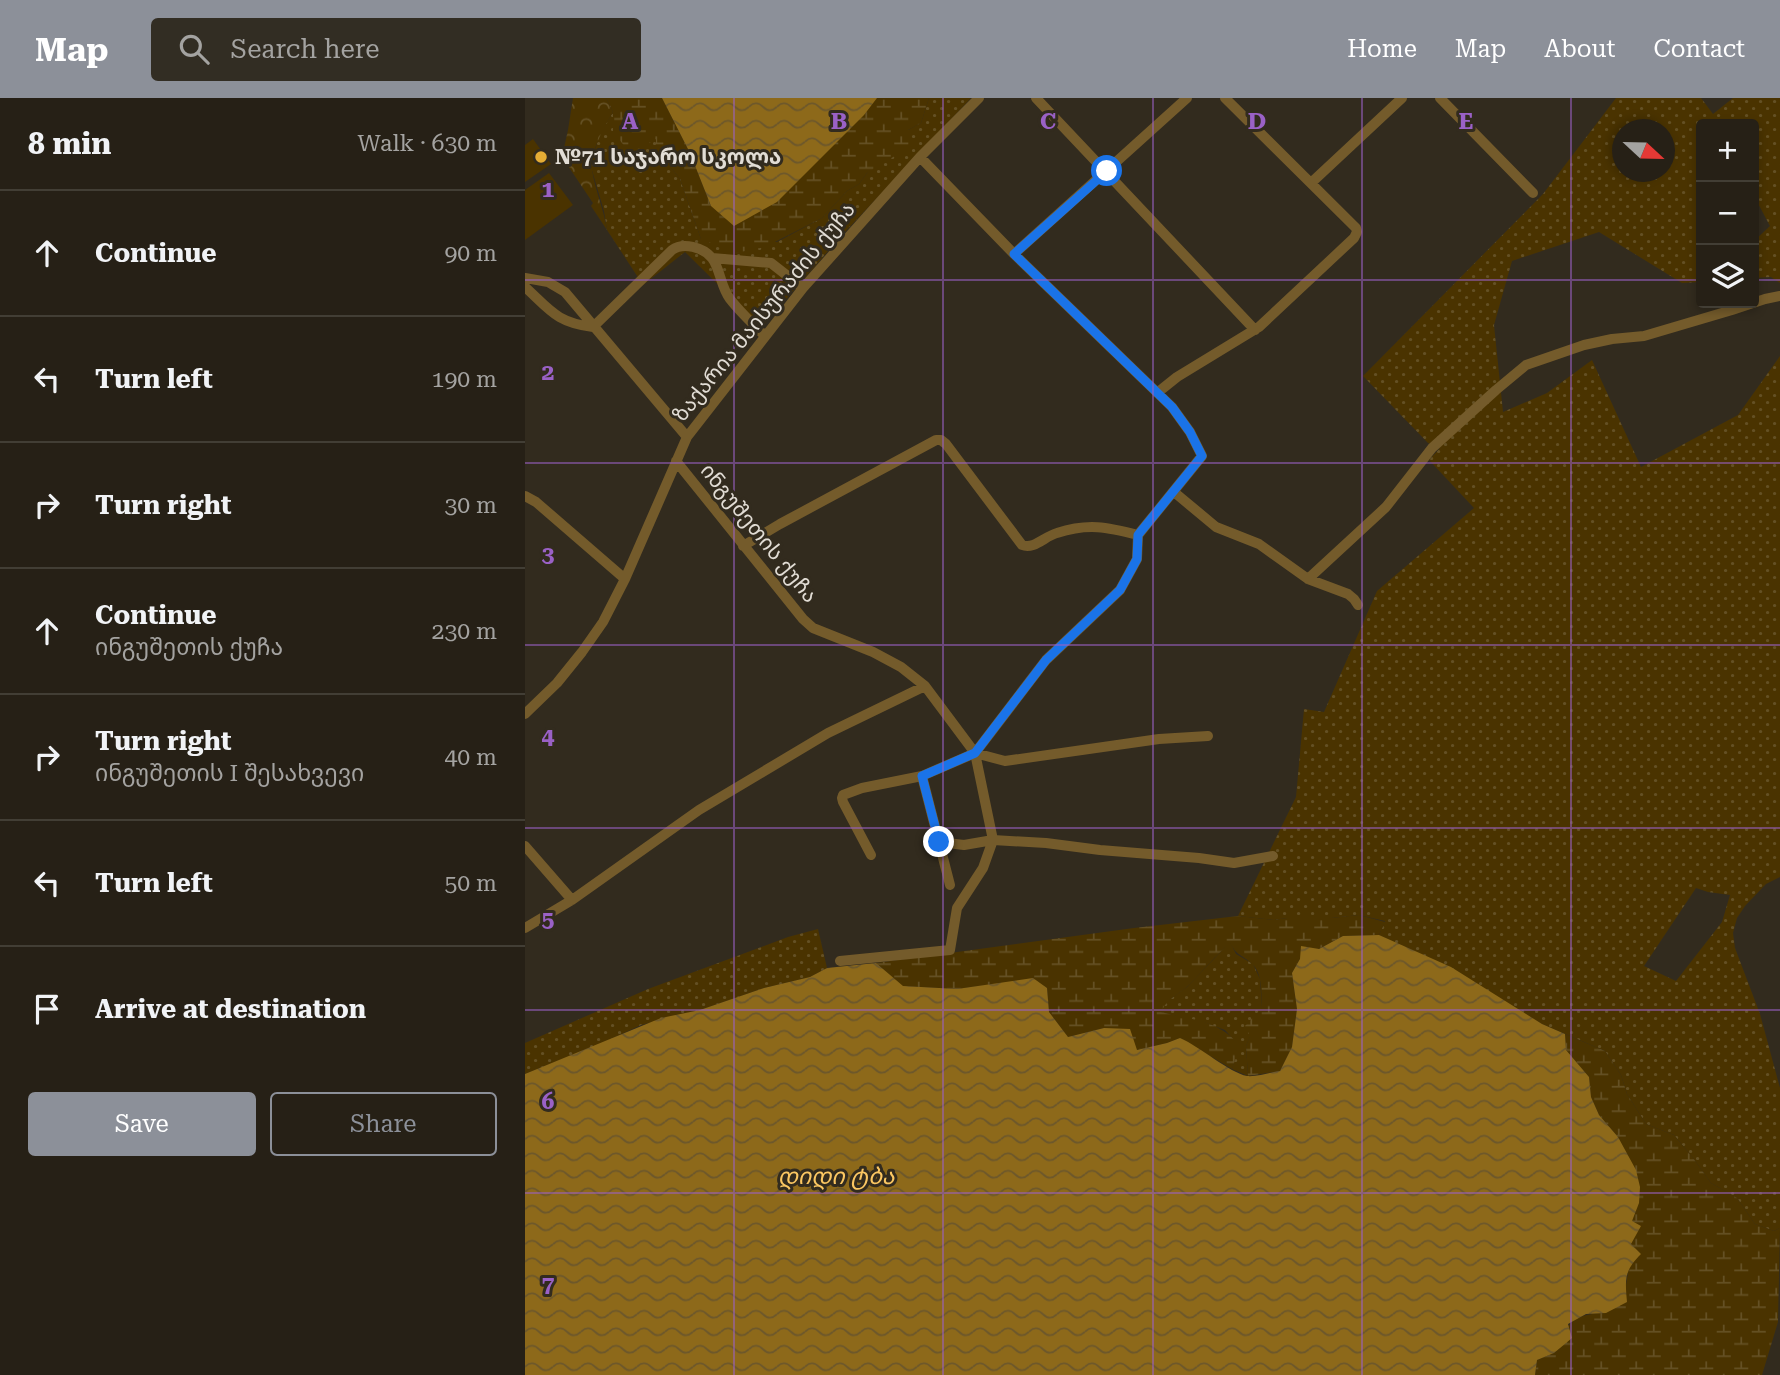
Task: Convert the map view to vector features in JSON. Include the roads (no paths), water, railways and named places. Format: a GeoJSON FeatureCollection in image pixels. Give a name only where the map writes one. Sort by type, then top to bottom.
{"type":"FeatureCollection","features":[{"type":"Feature","properties":{"kind":"street","name":"ზაქარია მაისურაძის ქუჩა"},"geometry":{"type":"LineString","coordinates":[[525,714],[557,683],[603,622],[625,579],[687,437],[803,288],[920,157],[979,98]]}},
{"type":"Feature","properties":{"kind":"street"},"geometry":{"type":"LineString","coordinates":[[1036,98],[1255,330]]}},
{"type":"Feature","properties":{"kind":"street"},"geometry":{"type":"LineString","coordinates":[[1014,254],[1187,98]]}},
{"type":"Feature","properties":{"kind":"street"},"geometry":{"type":"LineString","coordinates":[[1157,393],[1177,377],[1255,330],[1354,238],[1357,232],[1225,98]]}},
{"type":"Feature","properties":{"kind":"street"},"geometry":{"type":"LineString","coordinates":[[1311,183],[1402,98]]}},
{"type":"Feature","properties":{"kind":"street"},"geometry":{"type":"LineString","coordinates":[[1440,98],[1533,193]]}},
{"type":"Feature","properties":{"kind":"street"},"geometry":{"type":"LineString","coordinates":[[871,855],[843,802],[843,795],[862,788],[922,776],[975,753],[1046,660],[1120,590],[1137,559],[1138,535],[1202,456],[1190,432],[1172,407],[1014,254],[920,157]]}},
{"type":"Feature","properties":{"kind":"street"},"geometry":{"type":"LineString","coordinates":[[593,327],[676,247],[693,247],[712,258],[771,263],[803,288]]}},
{"type":"Feature","properties":{"kind":"street"},"geometry":{"type":"LineString","coordinates":[[712,258],[726,294],[765,336]]}},
{"type":"Feature","properties":{"kind":"street"},"geometry":{"type":"LineString","coordinates":[[525,278],[548,282],[565,292],[687,437]]}},
{"type":"Feature","properties":{"kind":"street"},"geometry":{"type":"LineString","coordinates":[[525,287],[562,320],[593,327]]}},
{"type":"Feature","properties":{"kind":"street"},"geometry":{"type":"LineString","coordinates":[[1308,579],[1386,507],[1432,448],[1526,365],[1584,345],[1644,336],[1780,296]]}},
{"type":"Feature","properties":{"kind":"street"},"geometry":{"type":"LineString","coordinates":[[743,546],[936,440],[946,443],[1026,547],[1053,534],[1082,527],[1108,527],[1138,535]]}},
{"type":"Feature","properties":{"kind":"street","name":"ინგუშეთის ქუჩა"},"geometry":{"type":"LineString","coordinates":[[676,461],[803,619],[813,628],[883,656],[901,667],[925,686],[975,753]]}},
{"type":"Feature","properties":{"kind":"street"},"geometry":{"type":"LineString","coordinates":[[1174,492],[1216,527],[1259,544],[1308,579],[1348,594],[1358,605]]}},
{"type":"Feature","properties":{"kind":"street"},"geometry":{"type":"LineString","coordinates":[[525,496],[625,579]]}},
{"type":"Feature","properties":{"kind":"street"},"geometry":{"type":"LineString","coordinates":[[525,928],[572,900],[699,810],[828,733],[925,686]]}},
{"type":"Feature","properties":{"kind":"street"},"geometry":{"type":"LineString","coordinates":[[975,753],[1006,761],[1159,738],[1208,736]]}},
{"type":"Feature","properties":{"kind":"street"},"geometry":{"type":"LineString","coordinates":[[840,961],[950,950],[957,908],[983,868],[993,840],[975,753]]}},
{"type":"Feature","properties":{"kind":"street"},"geometry":{"type":"LineString","coordinates":[[922,776],[950,885]]}},
{"type":"Feature","properties":{"kind":"street"},"geometry":{"type":"LineString","coordinates":[[939,842],[964,845],[993,840],[1046,843],[1234,863],[1273,856]]}},
{"type":"Feature","properties":{"kind":"street"},"geometry":{"type":"LineString","coordinates":[[525,846],[572,900]]}},
{"type":"Feature","properties":{"kind":"water"},"geometry":{"type":"Polygon","coordinates":[[[662,98],[877,98],[864,115],[777,202],[734,226],[711,206],[690,153],[662,98]]]}},
{"type":"Feature","properties":{"kind":"water","name":"დიდი ტბა"},"geometry":{"type":"Polygon","coordinates":[[[1379,935],[1451,967],[1542,1024],[1565,1034],[1566,1050],[1589,1077],[1591,1097],[1599,1115],[1618,1137],[1636,1170],[1640,1187],[1639,1203],[1632,1221],[1641,1226],[1631,1244],[1641,1254],[1631,1265],[1627,1276],[1627,1302],[1606,1313],[1586,1314],[1568,1324],[1572,1338],[1554,1353],[1537,1360],[1535,1375],[525,1375],[525,1074],[661,1018],[700,1010],[764,988],[810,977],[827,968],[876,963],[903,986],[957,989],[1033,978],[1047,988],[1049,1012],[1068,1037],[1104,1028],[1130,1029],[1137,1050],[1180,1038],[1240,1074],[1259,1075],[1280,1071],[1292,1047],[1297,1009],[1292,973],[1300,959],[1301,946],[1319,949],[1343,936],[1379,935]]]}},
{"type":"Feature","properties":{"kind":"place","name":"№71 საჯარო სკოლა"},"geometry":{"type":"Point","coordinates":[541,157]}}]}
